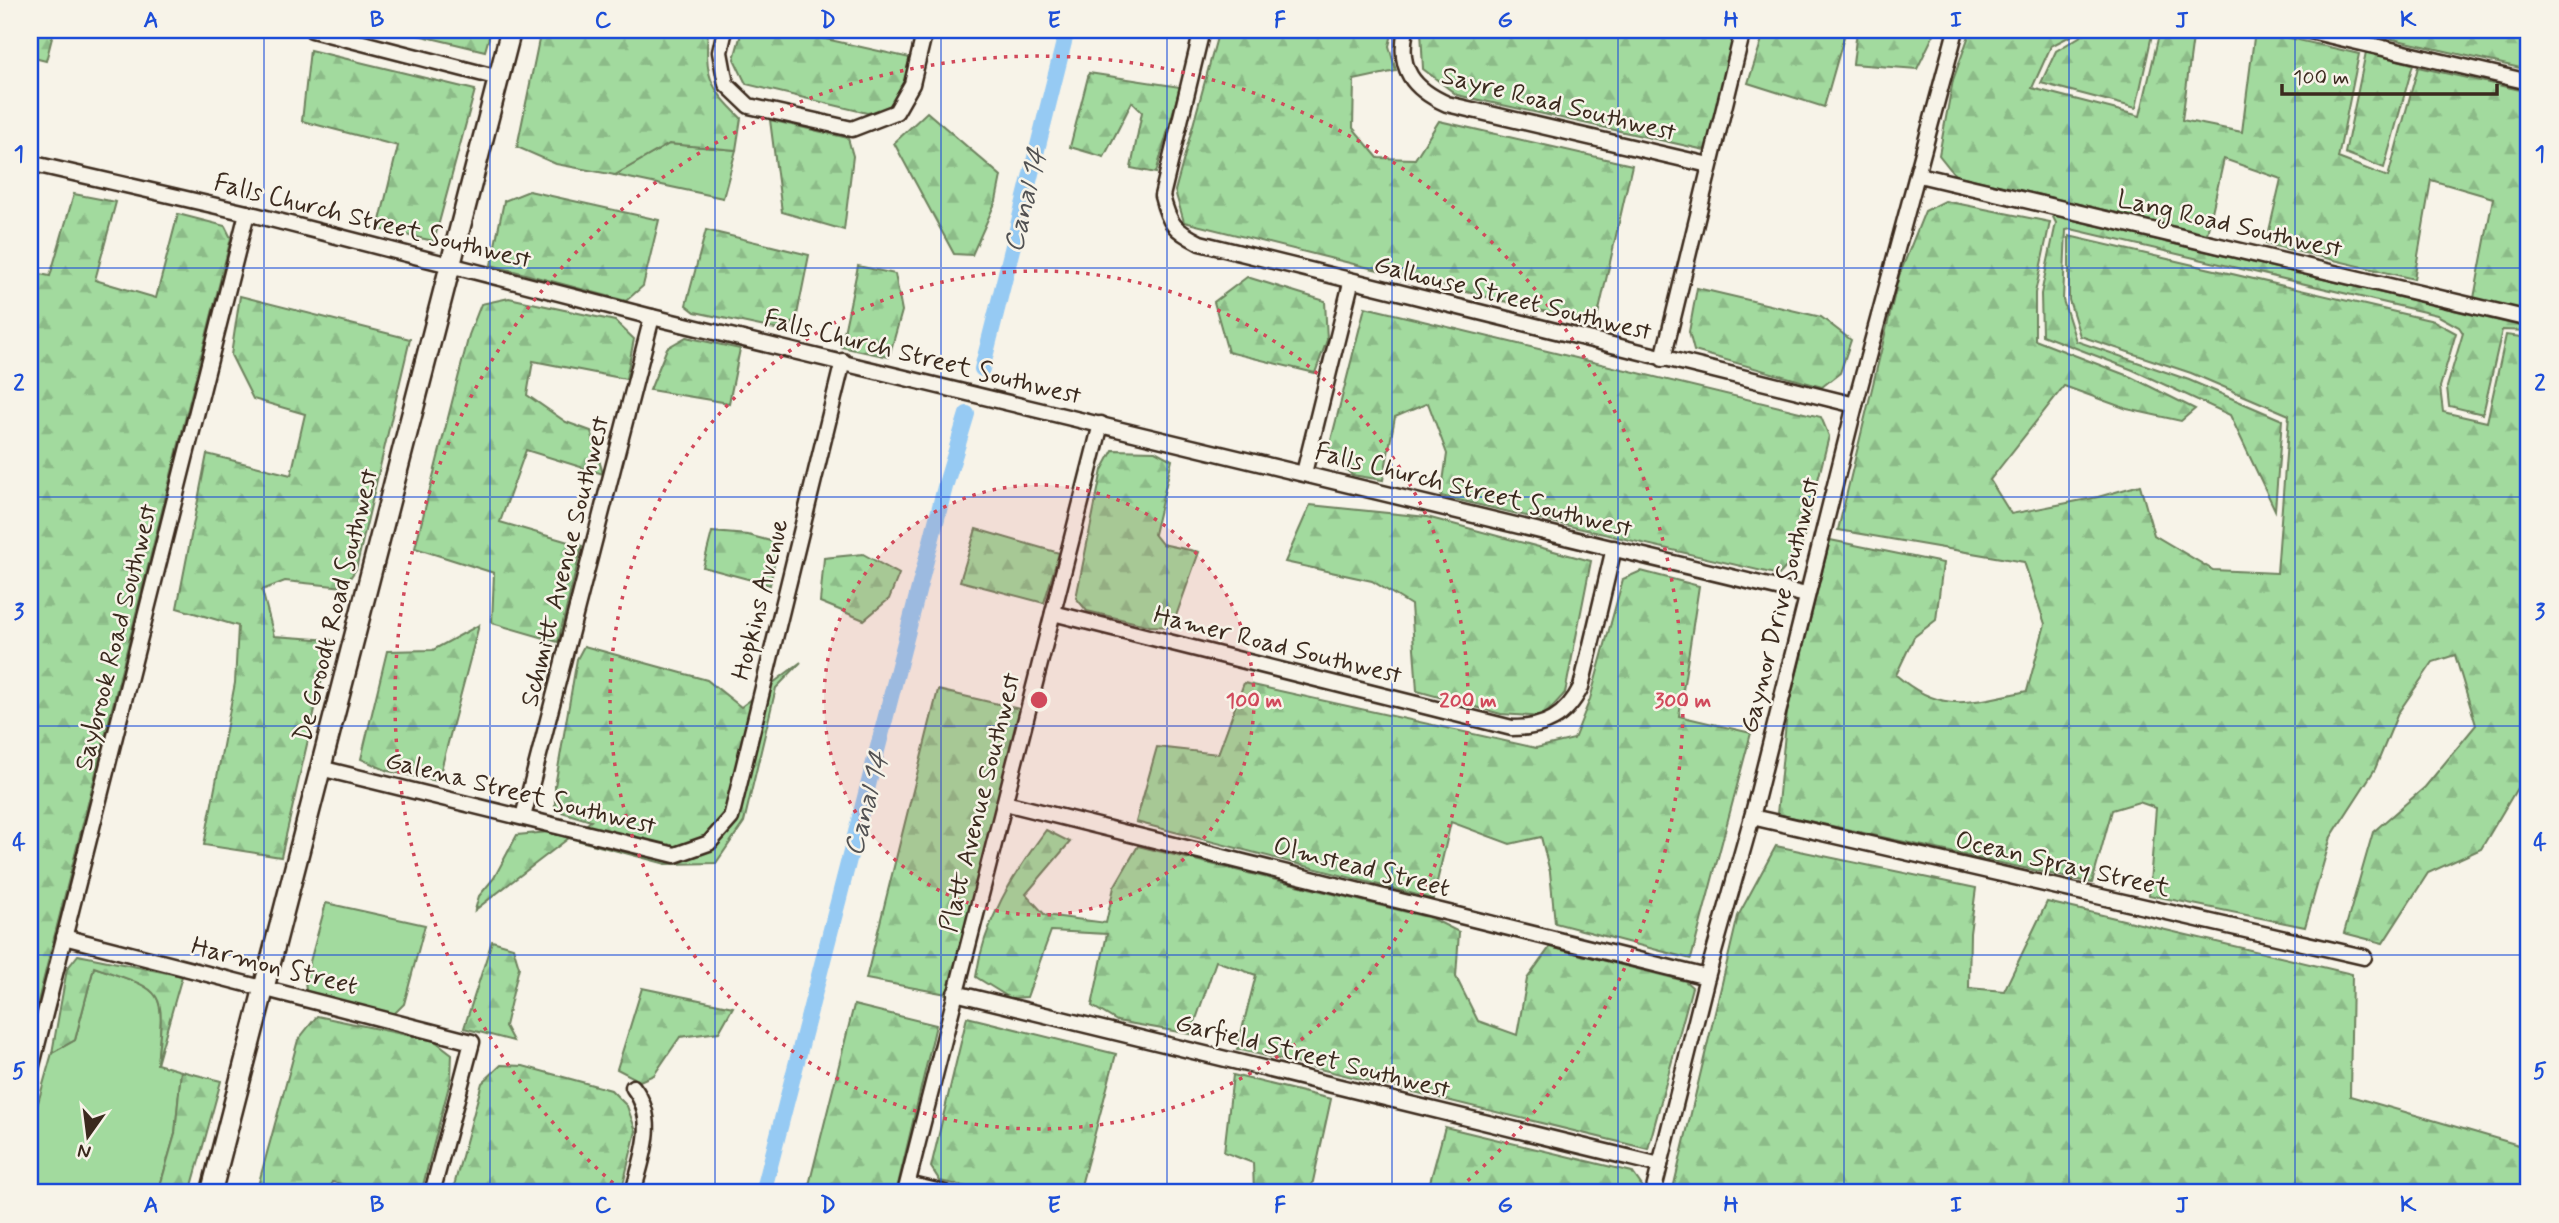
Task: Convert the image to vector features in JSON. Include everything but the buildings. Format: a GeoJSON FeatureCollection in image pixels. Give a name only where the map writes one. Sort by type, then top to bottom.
{"type":"FeatureCollection","features":[{"type":"Feature","properties":{"kind":"street"},"geometry":{"type":"LineString","coordinates":[[312,30],[499,78]]}},
{"type":"Feature","properties":{"kind":"street","name":"De Groodt Road Southwest"},"geometry":{"type":"LineString","coordinates":[[211,1193],[448,263],[511,30]]}},
{"type":"Feature","properties":{"kind":"street"},"geometry":{"type":"LineString","coordinates":[[725,30],[720,52],[726,84],[749,106],[852,129],[896,112],[912,83],[925,30]]}},
{"type":"Feature","properties":{"kind":"street","name":"Galhouse Street Southwest"},"geometry":{"type":"LineString","coordinates":[[1202,30],[1162,196],[1167,219],[1180,233],[1200,243],[1351,283],[1855,405]]}},
{"type":"Feature","properties":{"kind":"street","name":"Sayre Road Southwest"},"geometry":{"type":"LineString","coordinates":[[1406,30],[1404,55],[1409,77],[1425,94],[1436,99],[1709,165]]}},
{"type":"Feature","properties":{"kind":"street"},"geometry":{"type":"LineString","coordinates":[[1663,359],[1743,30]]}},
{"type":"Feature","properties":{"kind":"street","name":"Gaynor Drive Southwest"},"geometry":{"type":"LineString","coordinates":[[1653,1193],[1707,976],[1752,817],[1855,405],[1956,30]]}},
{"type":"Feature","properties":{"kind":"street"},"geometry":{"type":"LineString","coordinates":[[2306,30],[2529,82]]}},
{"type":"Feature","properties":{"kind":"street","name":"Falls Church Street Southwest"},"geometry":{"type":"LineString","coordinates":[[30,163],[247,213],[652,317],[1806,594]]}},
{"type":"Feature","properties":{"kind":"street","name":"Lang Road Southwest"},"geometry":{"type":"LineString","coordinates":[[1919,175],[2529,319]]}},
{"type":"Feature","properties":{"kind":"street","name":"Saybrook Road Southwest"},"geometry":{"type":"LineString","coordinates":[[30,1073],[247,213]]}},
{"type":"Feature","properties":{"kind":"street"},"geometry":{"type":"LineString","coordinates":[[1304,473],[1351,283]]}},
{"type":"Feature","properties":{"kind":"street","name":"Schmitt Avenue Southwest"},"geometry":{"type":"LineString","coordinates":[[523,817],[652,317]]}},
{"type":"Feature","properties":{"kind":"street","name":"Hopkins Avenue"},"geometry":{"type":"LineString","coordinates":[[709,843],[731,818],[843,361]]}},
{"type":"Feature","properties":{"kind":"street","name":"Platt Avenue Southwest"},"geometry":{"type":"LineString","coordinates":[[906,1189],[1101,424]]}},
{"type":"Feature","properties":{"kind":"street","name":"Hamer Road Southwest"},"geometry":{"type":"LineString","coordinates":[[1053,613],[1512,728],[1535,728],[1556,719],[1573,703],[1581,687],[1614,548]]}},
{"type":"Feature","properties":{"kind":"street","name":"Galena Street Southwest"},"geometry":{"type":"LineString","coordinates":[[320,768],[675,855],[709,843]]}},
{"type":"Feature","properties":{"kind":"street","name":"Olmstead Street"},"geometry":{"type":"LineString","coordinates":[[1005,803],[1707,976]]}},
{"type":"Feature","properties":{"kind":"street","name":"Ocean Spray Street"},"geometry":{"type":"LineString","coordinates":[[1752,817],[2364,957]]}},
{"type":"Feature","properties":{"kind":"street","name":"Harmon Street"},"geometry":{"type":"LineString","coordinates":[[64,937],[472,1042],[432,1193]]}},
{"type":"Feature","properties":{"kind":"street","name":"Garfield Street Southwest"},"geometry":{"type":"LineString","coordinates":[[955,993],[1660,1165]]}},
{"type":"Feature","properties":{"kind":"street"},"geometry":{"type":"LineString","coordinates":[[633,1087],[648,1115],[649,1130],[633,1193]]}},
{"type":"Feature","properties":{"kind":"street"},"geometry":{"type":"LineString","coordinates":[[906,1189],[945,1193]]}},
{"type":"Feature","properties":{"kind":"green space"},"geometry":{"type":"Polygon","coordinates":[[[30,30],[54,30],[46,61],[30,57],[30,30]]]}},
{"type":"Feature","properties":{"kind":"green space"},"geometry":{"type":"Polygon","coordinates":[[[397,30],[491,30],[485,51],[397,30]]]}},
{"type":"Feature","properties":{"kind":"green space"},"geometry":{"type":"Polygon","coordinates":[[[541,30],[708,30],[707,59],[711,79],[715,88],[741,118],[736,150],[669,144],[615,175],[556,164],[517,147],[541,30]]]}},
{"type":"Feature","properties":{"kind":"green space"},"geometry":{"type":"Polygon","coordinates":[[[742,30],[786,30],[910,58],[902,91],[886,110],[867,113],[746,84],[734,59],[742,30]]]}},
{"type":"Feature","properties":{"kind":"green space"},"geometry":{"type":"Polygon","coordinates":[[[1219,30],[1393,30],[1389,46],[1396,71],[1354,80],[1353,128],[1378,158],[1415,159],[1439,121],[1632,165],[1596,324],[1184,222],[1175,191],[1219,30]]]}},
{"type":"Feature","properties":{"kind":"green space"},"geometry":{"type":"Polygon","coordinates":[[[1421,30],[1738,30],[1705,150],[1457,95],[1423,69],[1421,30]]]}},
{"type":"Feature","properties":{"kind":"green space"},"geometry":{"type":"Polygon","coordinates":[[[1765,30],[1846,30],[1824,107],[1748,83],[1765,30]]]}},
{"type":"Feature","properties":{"kind":"green space"},"geometry":{"type":"Polygon","coordinates":[[[1857,30],[1936,30],[1917,69],[1853,64],[1857,30]]]}},
{"type":"Feature","properties":{"kind":"green space"},"geometry":{"type":"Polygon","coordinates":[[[1971,30],[2082,30],[2051,46],[2032,88],[2140,116],[2160,30],[2194,30],[2182,120],[2242,132],[2255,30],[2359,54],[2338,158],[2388,177],[2418,67],[2529,92],[2529,311],[2474,298],[2493,198],[2431,180],[2414,279],[2266,244],[2281,179],[2224,159],[2207,234],[1955,175],[1939,155],[1953,80],[1971,30]]]}},
{"type":"Feature","properties":{"kind":"green space"},"geometry":{"type":"Polygon","coordinates":[[[2091,30],[2153,30],[2136,108],[2041,83],[2056,51],[2091,30]]]}},
{"type":"Feature","properties":{"kind":"green space"},"geometry":{"type":"Polygon","coordinates":[[[2353,30],[2529,30],[2529,70],[2353,30]]]}},
{"type":"Feature","properties":{"kind":"green space"},"geometry":{"type":"Polygon","coordinates":[[[310,50],[475,90],[434,241],[378,229],[398,146],[302,121],[310,50]]]}},
{"type":"Feature","properties":{"kind":"green space"},"geometry":{"type":"Polygon","coordinates":[[[2366,52],[2413,64],[2384,168],[2345,153],[2366,52]]]}},
{"type":"Feature","properties":{"kind":"green space"},"geometry":{"type":"Polygon","coordinates":[[[1089,73],[1180,87],[1156,173],[1131,168],[1142,112],[1132,102],[1104,157],[1070,147],[1089,73]]]}},
{"type":"Feature","properties":{"kind":"green space"},"geometry":{"type":"Polygon","coordinates":[[[927,112],[1001,176],[996,201],[972,255],[954,254],[894,143],[927,112]]]}},
{"type":"Feature","properties":{"kind":"green space"},"geometry":{"type":"Polygon","coordinates":[[[770,120],[848,138],[853,156],[844,230],[782,212],[770,120]]]}},
{"type":"Feature","properties":{"kind":"green space"},"geometry":{"type":"Polygon","coordinates":[[[669,144],[736,150],[723,198],[615,175],[669,144]]]}},
{"type":"Feature","properties":{"kind":"green space"},"geometry":{"type":"Polygon","coordinates":[[[529,191],[659,220],[643,286],[626,301],[491,265],[504,201],[529,191]]]}},
{"type":"Feature","properties":{"kind":"green space"},"geometry":{"type":"Polygon","coordinates":[[[74,194],[116,202],[95,280],[156,298],[178,214],[225,226],[231,238],[30,1033],[30,272],[50,276],[74,194]]]}},
{"type":"Feature","properties":{"kind":"green space"},"geometry":{"type":"Polygon","coordinates":[[[1945,201],[2050,222],[2035,293],[2035,340],[2131,377],[2195,409],[2181,421],[2127,409],[2064,386],[1990,480],[2011,514],[2098,497],[2140,485],[2154,535],[2213,570],[2277,573],[2289,415],[2191,373],[2080,336],[2069,300],[2069,236],[2434,321],[2456,333],[2440,387],[2443,412],[2487,422],[2506,335],[2529,338],[2529,778],[2523,778],[2481,849],[2428,873],[2383,943],[2344,933],[2373,832],[2425,787],[2476,725],[2455,655],[2433,662],[2398,713],[2375,769],[2331,837],[2305,927],[2149,895],[2156,808],[2139,802],[2112,810],[2092,883],[1777,814],[1787,713],[1830,540],[1943,563],[1936,620],[1914,637],[1896,675],[1913,688],[1943,701],[1973,701],[2027,691],[2045,624],[2024,562],[1838,530],[1899,276],[1925,211],[1945,201]]]}},
{"type":"Feature","properties":{"kind":"green space"},"geometry":{"type":"Polygon","coordinates":[[[2052,215],[2529,328],[2529,331],[2502,330],[2483,414],[2449,406],[2447,387],[2463,333],[2459,327],[2437,315],[2066,230],[2063,300],[2076,341],[2189,380],[2282,420],[2275,510],[2230,415],[2133,370],[2042,335],[2041,294],[2056,223],[2052,215]]]}},
{"type":"Feature","properties":{"kind":"green space"},"geometry":{"type":"Polygon","coordinates":[[[706,230],[809,255],[796,320],[784,331],[695,312],[686,305],[706,230]]]}},
{"type":"Feature","properties":{"kind":"green space"},"geometry":{"type":"Polygon","coordinates":[[[858,266],[895,274],[902,311],[889,357],[841,347],[858,266]]]}},
{"type":"Feature","properties":{"kind":"green space"},"geometry":{"type":"Polygon","coordinates":[[[1247,277],[1325,301],[1327,340],[1315,373],[1228,352],[1214,302],[1247,277]]]}},
{"type":"Feature","properties":{"kind":"green space"},"geometry":{"type":"Polygon","coordinates":[[[1697,288],[1821,317],[1851,340],[1840,373],[1822,387],[1694,351],[1689,332],[1697,288]]]}},
{"type":"Feature","properties":{"kind":"green space"},"geometry":{"type":"Polygon","coordinates":[[[240,296],[410,339],[356,569],[344,587],[285,581],[262,590],[274,636],[331,640],[281,857],[204,845],[235,683],[238,626],[177,608],[207,454],[291,475],[305,414],[253,399],[231,355],[240,296]]]}},
{"type":"Feature","properties":{"kind":"green space"},"geometry":{"type":"Polygon","coordinates":[[[509,298],[615,321],[634,339],[626,379],[533,361],[527,395],[566,422],[591,431],[603,474],[526,450],[500,522],[582,546],[558,642],[492,623],[494,573],[415,548],[469,335],[481,304],[509,298]]]}},
{"type":"Feature","properties":{"kind":"green space"},"geometry":{"type":"Polygon","coordinates":[[[1365,307],[1821,417],[1829,436],[1800,552],[1779,575],[1441,496],[1447,454],[1428,403],[1395,417],[1383,480],[1352,475],[1328,452],[1365,307]]]}},
{"type":"Feature","properties":{"kind":"green space"},"geometry":{"type":"Polygon","coordinates":[[[686,337],[740,349],[729,403],[650,390],[667,348],[686,337]]]}},
{"type":"Feature","properties":{"kind":"green space"},"geometry":{"type":"Polygon","coordinates":[[[1113,450],[1155,451],[1172,460],[1154,534],[1162,544],[1199,552],[1172,627],[1150,626],[1087,611],[1076,598],[1102,470],[1113,450]]]}},
{"type":"Feature","properties":{"kind":"green space"},"geometry":{"type":"Polygon","coordinates":[[[1310,505],[1427,517],[1591,561],[1565,693],[1543,717],[1501,714],[1417,691],[1411,605],[1372,581],[1285,562],[1310,505]]]}},
{"type":"Feature","properties":{"kind":"green space"},"geometry":{"type":"Polygon","coordinates":[[[976,529],[1059,553],[1044,603],[960,581],[976,529]]]}},
{"type":"Feature","properties":{"kind":"green space"},"geometry":{"type":"Polygon","coordinates":[[[712,532],[748,535],[778,543],[770,585],[703,567],[712,532]]]}},
{"type":"Feature","properties":{"kind":"green space"},"geometry":{"type":"Polygon","coordinates":[[[863,554],[899,574],[889,599],[864,620],[820,602],[824,558],[863,554]]]}},
{"type":"Feature","properties":{"kind":"green space"},"geometry":{"type":"Polygon","coordinates":[[[1641,571],[1699,586],[1679,716],[1751,733],[1691,959],[1555,923],[1550,872],[1541,837],[1510,844],[1451,822],[1433,899],[1136,822],[1157,747],[1218,754],[1244,683],[1536,748],[1574,739],[1590,699],[1623,579],[1641,571]]]}},
{"type":"Feature","properties":{"kind":"green space"},"geometry":{"type":"Polygon","coordinates":[[[479,625],[438,781],[388,771],[361,759],[387,651],[433,650],[479,625]]]}},
{"type":"Feature","properties":{"kind":"green space"},"geometry":{"type":"Polygon","coordinates":[[[584,646],[707,680],[741,707],[801,662],[776,688],[744,822],[716,863],[666,864],[569,838],[591,821],[555,810],[555,786],[577,659],[584,646]]]}},
{"type":"Feature","properties":{"kind":"green space"},"geometry":{"type":"Polygon","coordinates":[[[938,690],[1024,710],[947,994],[866,979],[938,690]]]}},
{"type":"Feature","properties":{"kind":"green space"},"geometry":{"type":"Polygon","coordinates":[[[1046,830],[1070,842],[1026,894],[1045,915],[1106,923],[1114,887],[1138,846],[1431,918],[1459,932],[1456,977],[1478,1021],[1517,1035],[1527,979],[1550,947],[1685,981],[1692,987],[1648,1149],[1237,1049],[1256,975],[1216,961],[1191,1034],[1117,1021],[1092,1006],[1107,934],[1051,931],[1027,997],[1010,998],[976,977],[980,956],[1002,899],[1046,830]]]}},
{"type":"Feature","properties":{"kind":"green space"},"geometry":{"type":"Polygon","coordinates":[[[549,832],[569,838],[475,910],[479,896],[494,878],[517,835],[549,832]]]}},
{"type":"Feature","properties":{"kind":"green space"},"geometry":{"type":"Polygon","coordinates":[[[1776,846],[1976,888],[1970,933],[1969,988],[2004,991],[2047,902],[2352,974],[2350,1096],[2529,1148],[2522,1193],[1672,1193],[1738,916],[1776,846]]]}},
{"type":"Feature","properties":{"kind":"green space"},"geometry":{"type":"Polygon","coordinates":[[[326,903],[425,925],[404,1004],[394,1014],[306,991],[305,980],[326,903]]]}},
{"type":"Feature","properties":{"kind":"green space"},"geometry":{"type":"Polygon","coordinates":[[[492,941],[513,947],[519,967],[505,1026],[513,1041],[464,1028],[492,941]]]}},
{"type":"Feature","properties":{"kind":"green space"},"geometry":{"type":"Polygon","coordinates":[[[78,955],[182,976],[157,1064],[161,1020],[156,996],[136,982],[94,967],[75,1040],[52,1053],[67,969],[78,955]]]}},
{"type":"Feature","properties":{"kind":"green space"},"geometry":{"type":"Polygon","coordinates":[[[94,967],[136,982],[156,996],[161,1020],[157,1064],[181,1071],[175,1134],[158,1193],[30,1191],[30,1131],[52,1053],[75,1040],[94,967]]]}},
{"type":"Feature","properties":{"kind":"green space"},"geometry":{"type":"Polygon","coordinates":[[[642,988],[733,1007],[719,1032],[680,1037],[654,1075],[640,1081],[617,1069],[642,988]]]}},
{"type":"Feature","properties":{"kind":"green space"},"geometry":{"type":"Polygon","coordinates":[[[854,1005],[936,1025],[896,1193],[807,1193],[854,1005]]]}},
{"type":"Feature","properties":{"kind":"green space"},"geometry":{"type":"Polygon","coordinates":[[[317,1016],[435,1041],[452,1054],[451,1078],[421,1193],[379,1193],[332,1182],[329,1193],[256,1193],[298,1040],[317,1016]]]}},
{"type":"Feature","properties":{"kind":"green space"},"geometry":{"type":"Polygon","coordinates":[[[967,1017],[1116,1054],[1079,1193],[994,1193],[940,1181],[931,1167],[967,1017]]]}},
{"type":"Feature","properties":{"kind":"green space"},"geometry":{"type":"Polygon","coordinates":[[[501,1065],[523,1066],[611,1090],[627,1106],[636,1131],[621,1193],[562,1193],[527,1185],[507,1193],[452,1193],[482,1083],[501,1065]]]}},
{"type":"Feature","properties":{"kind":"green space"},"geometry":{"type":"Polygon","coordinates":[[[181,1071],[221,1081],[190,1193],[158,1193],[175,1134],[181,1071]]]}},
{"type":"Feature","properties":{"kind":"green space"},"geometry":{"type":"Polygon","coordinates":[[[1233,1075],[1331,1099],[1312,1186],[1344,1193],[1254,1193],[1253,1163],[1224,1152],[1233,1075]]]}},
{"type":"Feature","properties":{"kind":"green space"},"geometry":{"type":"Polygon","coordinates":[[[1445,1127],[1632,1172],[1642,1186],[1640,1193],[1427,1193],[1445,1127]]]}},
{"type":"Feature","properties":{"kind":"waterway","name":"Canal 14"},"geometry":{"type":"LineString","coordinates":[[982,369],[1067,30]]}},
{"type":"Feature","properties":{"kind":"waterway","name":"Canal 14"},"geometry":{"type":"LineString","coordinates":[[763,1193],[945,487],[967,414]]}}]}
